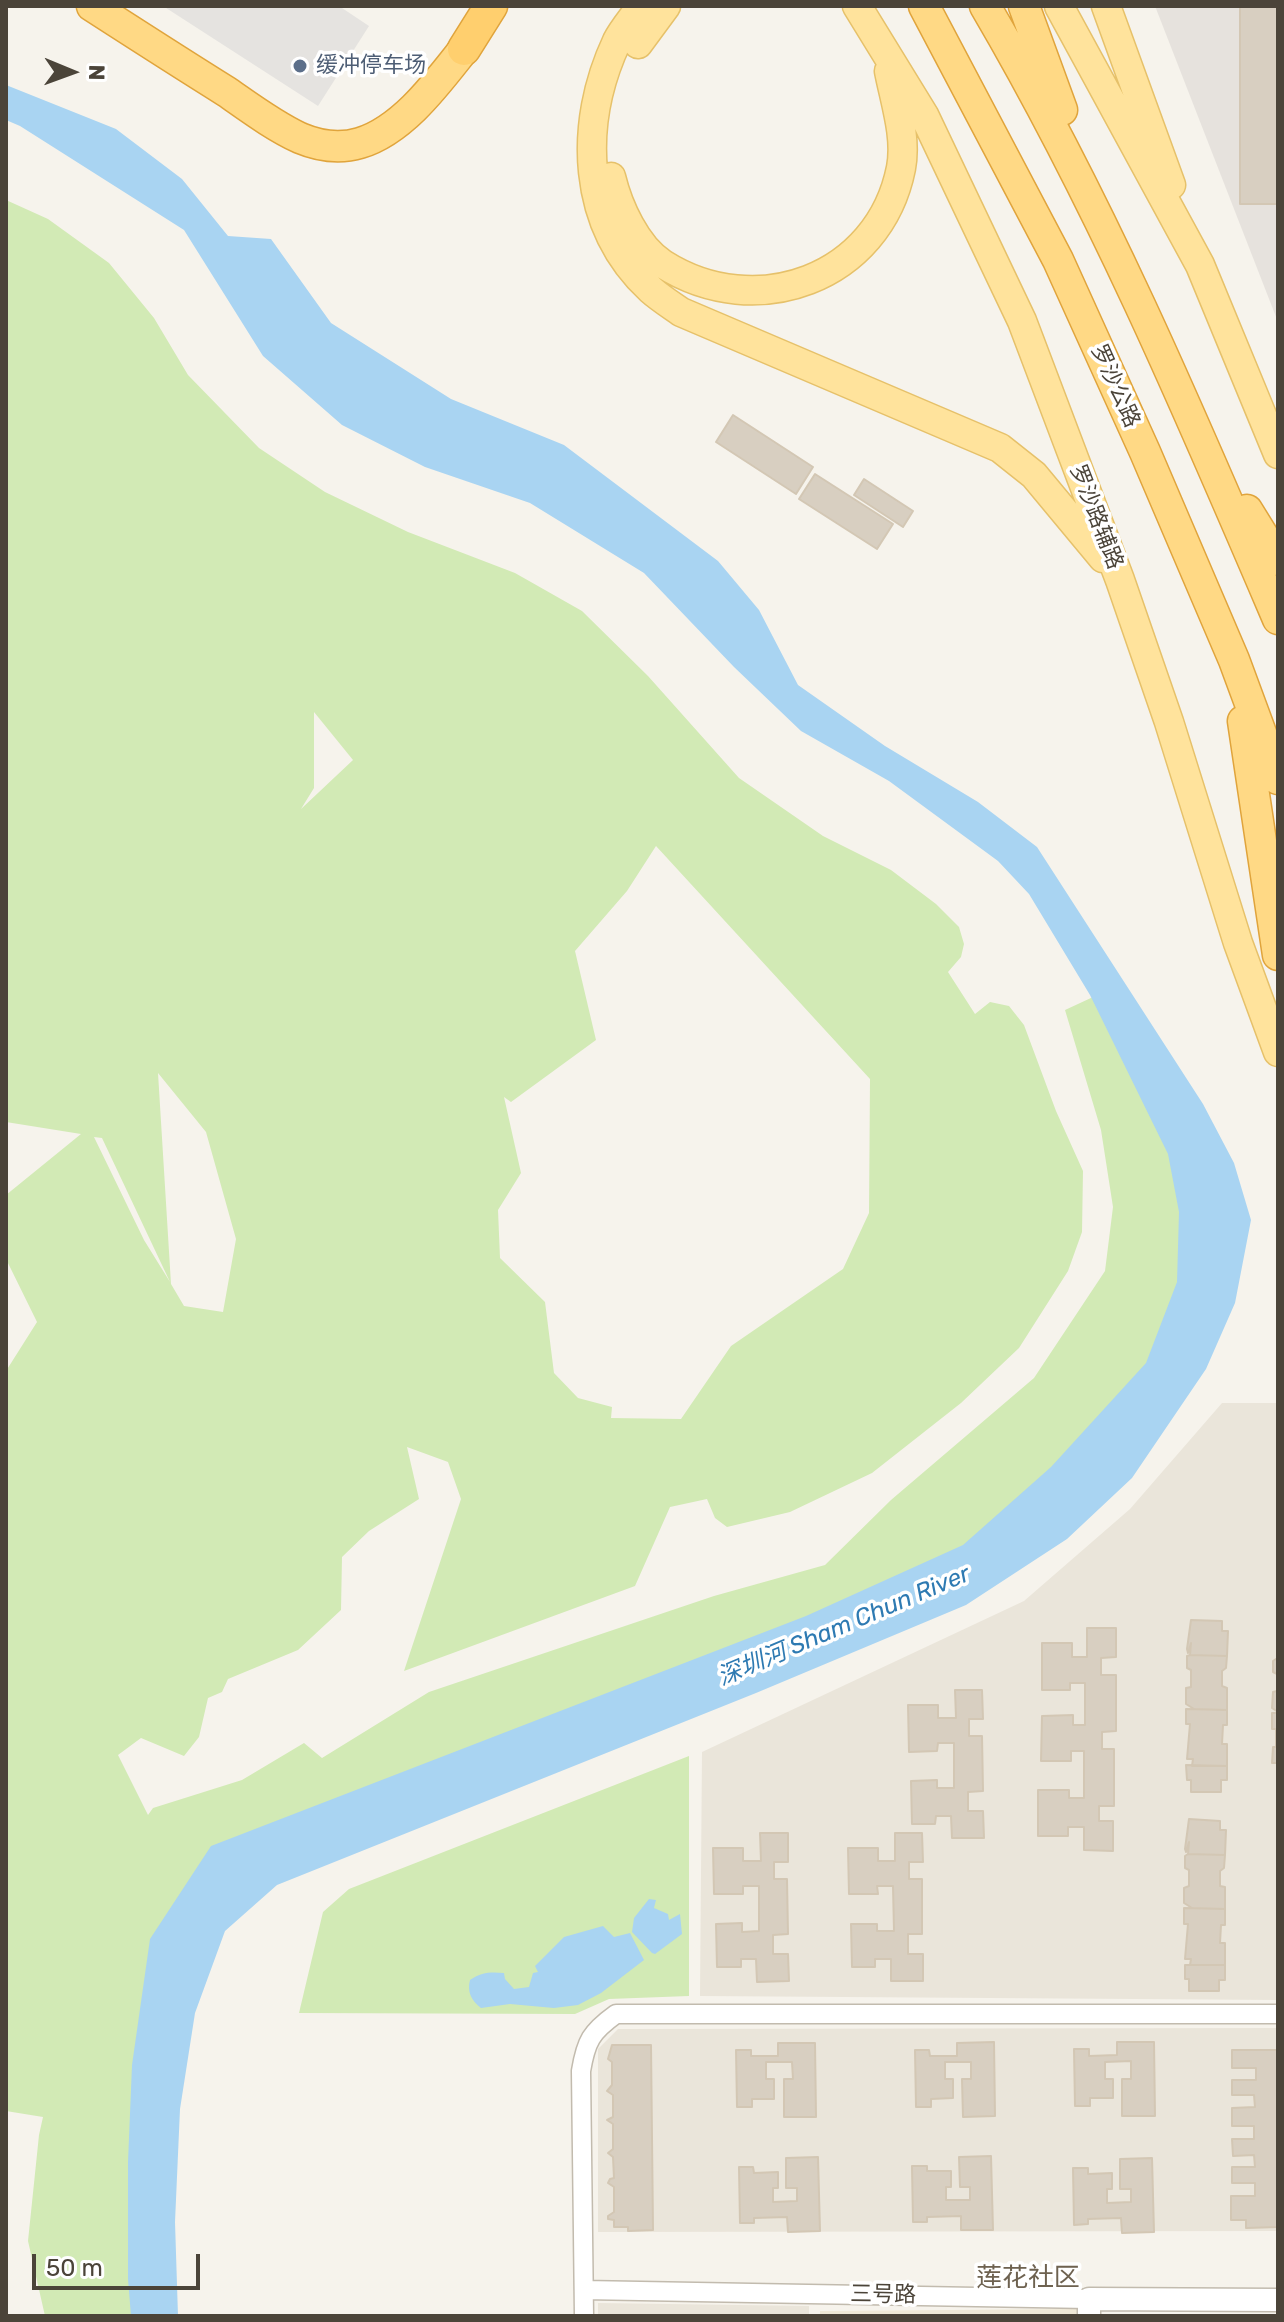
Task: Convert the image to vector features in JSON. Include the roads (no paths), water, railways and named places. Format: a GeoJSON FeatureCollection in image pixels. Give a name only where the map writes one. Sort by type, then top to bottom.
{"type":"FeatureCollection","features":[{"type":"Feature","properties":{"kind":"highway"},"geometry":{"type":"LineString","coordinates":[[92,6],[285,130],[320,145],[340,147],[376,137],[427,93],[464,49],[491,6]]}},
{"type":"Feature","properties":{"kind":"highway","name":"罗沙公路"},"geometry":{"type":"LineString","coordinates":[[924,6],[1058,260],[1234,660],[1278,779]]}},
{"type":"Feature","properties":{"kind":"highway"},"geometry":{"type":"LineString","coordinates":[[985,6],[1035,91],[1110,239],[1278,619]]}},
{"type":"Feature","properties":{"kind":"highway"},"geometry":{"type":"LineString","coordinates":[[1024,6],[1110,239]]}},
{"type":"Feature","properties":{"kind":"highway"},"geometry":{"type":"LineString","coordinates":[[1196,428],[1278,560]]}},
{"type":"Feature","properties":{"kind":"highway"},"geometry":{"type":"LineString","coordinates":[[1234,660],[1278,955]]}},
{"type":"Feature","properties":{"kind":"main road"},"geometry":{"type":"LineString","coordinates":[[641,6],[618,39],[600,86],[593,124],[601,171],[602,213],[618,249],[651,290],[681,312],[1000,448],[1034,475],[1120,580]]}},
{"type":"Feature","properties":{"kind":"main road"},"geometry":{"type":"LineString","coordinates":[[666,6],[635,48],[617,90],[601,171],[637,236],[661,263],[719,289],[743,291],[787,287],[809,281],[856,251],[877,229],[892,198],[902,165],[901,128],[886,55]]}},
{"type":"Feature","properties":{"kind":"main road","name":"罗沙路辅路"},"geometry":{"type":"LineString","coordinates":[[857,6],[924,115],[1022,321],[1120,580],[1169,722],[1238,943],[1278,1052]]}},
{"type":"Feature","properties":{"kind":"main road"},"geometry":{"type":"LineString","coordinates":[[1059,6],[1200,265]]}},
{"type":"Feature","properties":{"kind":"main road"},"geometry":{"type":"LineString","coordinates":[[1106,6],[1200,265],[1278,454]]}},
{"type":"Feature","properties":{"kind":"street"},"geometry":{"type":"LineString","coordinates":[[584,2316],[581,2071],[585,2046],[598,2027],[616,2014],[1278,2014]]}},
{"type":"Feature","properties":{"kind":"street","name":"三号路"},"geometry":{"type":"LineString","coordinates":[[584,2290],[1089,2308],[1278,2300]]}},
{"type":"Feature","properties":{"kind":"water","name":"深圳河 Sham Chun River"},"geometry":{"type":"Polygon","coordinates":[[[6,85],[116,129],[182,179],[228,236],[271,239],[331,323],[451,399],[564,445],[718,561],[759,610],[798,685],[885,746],[978,802],[1037,847],[1203,1104],[1234,1163],[1251,1220],[1235,1303],[1206,1369],[1132,1478],[1067,1539],[966,1605],[756,1693],[277,1885],[225,1931],[195,2013],[180,2109],[175,2222],[178,2316],[131,2316],[128,2162],[132,2065],[150,1939],[211,1846],[806,1616],[963,1545],[1051,1467],[1146,1363],[1177,1282],[1179,1212],[1168,1154],[1090,995],[1029,894],[998,861],[889,781],[801,731],[734,667],[644,573],[530,503],[425,467],[342,425],[263,356],[184,230],[6,120],[6,85]]]}},
{"type":"Feature","properties":{"kind":"water"},"geometry":{"type":"Polygon","coordinates":[[[649,1899],[656,1900],[654,1908],[668,1914],[669,1920],[680,1914],[682,1934],[655,1954],[632,1932],[634,1918],[649,1899]]]}},
{"type":"Feature","properties":{"kind":"water"},"geometry":{"type":"Polygon","coordinates":[[[603,1926],[614,1937],[630,1933],[644,1960],[601,1993],[578,2005],[554,2008],[510,2004],[481,2008],[472,1999],[469,1984],[474,1977],[504,1973],[514,1989],[529,1987],[533,1973],[538,1972],[535,1966],[564,1937],[603,1926]]]}},
{"type":"Feature","properties":{"kind":"place","name":"缓冲停车场"},"geometry":{"type":"Point","coordinates":[300,66]}},
{"type":"Feature","properties":{"kind":"district","name":"莲花社区"},"geometry":{"type":"Point","coordinates":[1028,2278]}}]}
